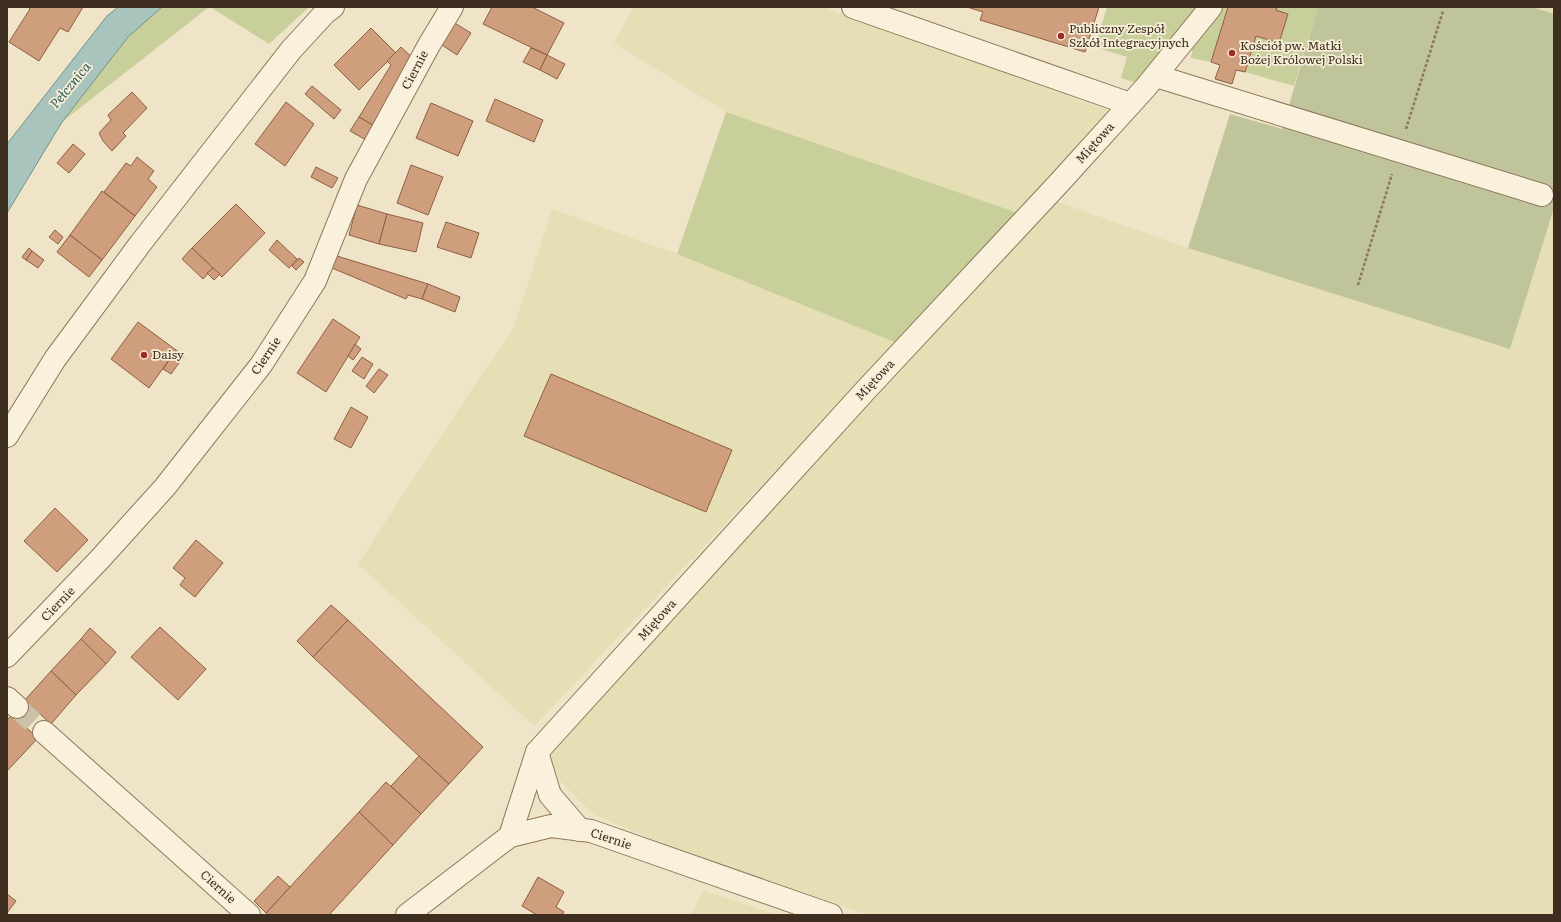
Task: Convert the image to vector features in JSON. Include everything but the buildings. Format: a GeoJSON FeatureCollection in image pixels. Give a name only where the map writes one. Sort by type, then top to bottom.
{"type":"FeatureCollection","features":[{"type":"Feature","properties":{"kind":"street"},"geometry":{"type":"LineString","coordinates":[[7,436],[55,359],[140,244],[291,50],[325,13],[333,7]]}},
{"type":"Feature","properties":{"kind":"street","name":"Ciernie"},"geometry":{"type":"LineString","coordinates":[[7,656],[100,559],[165,486],[261,365],[315,281],[356,180],[429,45],[452,7]]}},
{"type":"Feature","properties":{"kind":"street"},"geometry":{"type":"LineString","coordinates":[[853,7],[1130,104]]}},
{"type":"Feature","properties":{"kind":"street","name":"Miętowa"},"geometry":{"type":"LineString","coordinates":[[510,836],[536,752],[864,392],[1059,183],[1156,76],[1211,7]]}},
{"type":"Feature","properties":{"kind":"street"},"geometry":{"type":"LineString","coordinates":[[1156,76],[1542,195]]}},
{"type":"Feature","properties":{"kind":"street","name":"Ciernie"},"geometry":{"type":"LineString","coordinates":[[44,732],[249,915]]}},
{"type":"Feature","properties":{"kind":"street"},"geometry":{"type":"LineString","coordinates":[[536,752],[550,795],[580,830]]}},
{"type":"Feature","properties":{"kind":"street","name":"Ciernie"},"geometry":{"type":"LineString","coordinates":[[408,915],[510,836],[551,826],[591,831],[831,915]]}},
{"type":"Feature","properties":{"kind":"shaded area"},"geometry":{"type":"Polygon","coordinates":[[[633,7],[823,7],[1110,111],[1018,213],[726,112],[614,43],[633,7]]]}},
{"type":"Feature","properties":{"kind":"shaded area"},"geometry":{"type":"Polygon","coordinates":[[[1532,7],[1554,7],[1554,14],[1532,7]]]}},
{"type":"Feature","properties":{"kind":"shaded area"},"geometry":{"type":"Polygon","coordinates":[[[1055,201],[1188,248],[1510,349],[1554,208],[1554,915],[869,915],[654,840],[593,814],[559,780],[551,756],[562,734],[1055,201]]]}},
{"type":"Feature","properties":{"kind":"shaded area"},"geometry":{"type":"Polygon","coordinates":[[[552,209],[677,254],[897,343],[534,726],[358,564],[479,378],[513,330],[552,209]]]}},
{"type":"Feature","properties":{"kind":"shaded area"},"geometry":{"type":"Polygon","coordinates":[[[703,890],[777,915],[691,915],[703,890]]]}},
{"type":"Feature","properties":{"kind":"green space"},"geometry":{"type":"Polygon","coordinates":[[[162,7],[209,7],[62,122],[128,37],[162,7]]]}},
{"type":"Feature","properties":{"kind":"green space"},"geometry":{"type":"Polygon","coordinates":[[[210,7],[309,7],[269,44],[210,7]]]}},
{"type":"Feature","properties":{"kind":"green space"},"geometry":{"type":"Polygon","coordinates":[[[1107,7],[1198,7],[1136,83],[1121,78],[1127,57],[1095,47],[1107,7]]]}},
{"type":"Feature","properties":{"kind":"green space"},"geometry":{"type":"Polygon","coordinates":[[[1220,7],[1228,7],[1211,62],[1191,58],[1194,37],[1220,7]]]}},
{"type":"Feature","properties":{"kind":"green space"},"geometry":{"type":"Polygon","coordinates":[[[1277,7],[1318,7],[1294,86],[1245,72],[1256,36],[1279,43],[1288,14],[1276,10],[1277,7]]]}},
{"type":"Feature","properties":{"kind":"green space"},"geometry":{"type":"Polygon","coordinates":[[[1318,7],[1532,7],[1554,14],[1554,208],[1510,349],[1188,248],[1230,114],[1282,129],[1318,7]]]}},
{"type":"Feature","properties":{"kind":"green space"},"geometry":{"type":"Polygon","coordinates":[[[726,112],[1018,213],[897,343],[677,254],[726,112]]]}},
{"type":"Feature","properties":{"kind":"water","name":"Pełcznica"},"geometry":{"type":"Polygon","coordinates":[[[118,7],[162,7],[128,37],[62,122],[7,213],[7,144],[107,16],[118,7]]]}},
{"type":"Feature","properties":{"kind":"tunnel"},"geometry":{"type":"LineString","coordinates":[[17,707],[44,732]]}},
{"type":"Feature","properties":{"kind":"place","name":"Publiczny Zespół Szkół Integracyjnych"},"geometry":{"type":"Point","coordinates":[1061,36]}},
{"type":"Feature","properties":{"kind":"place","name":"Kościół pw. Matki Bożej Królowej Polski"},"geometry":{"type":"Point","coordinates":[1232,53]}},
{"type":"Feature","properties":{"kind":"place","name":"Daisy"},"geometry":{"type":"Point","coordinates":[144,355]}}]}
